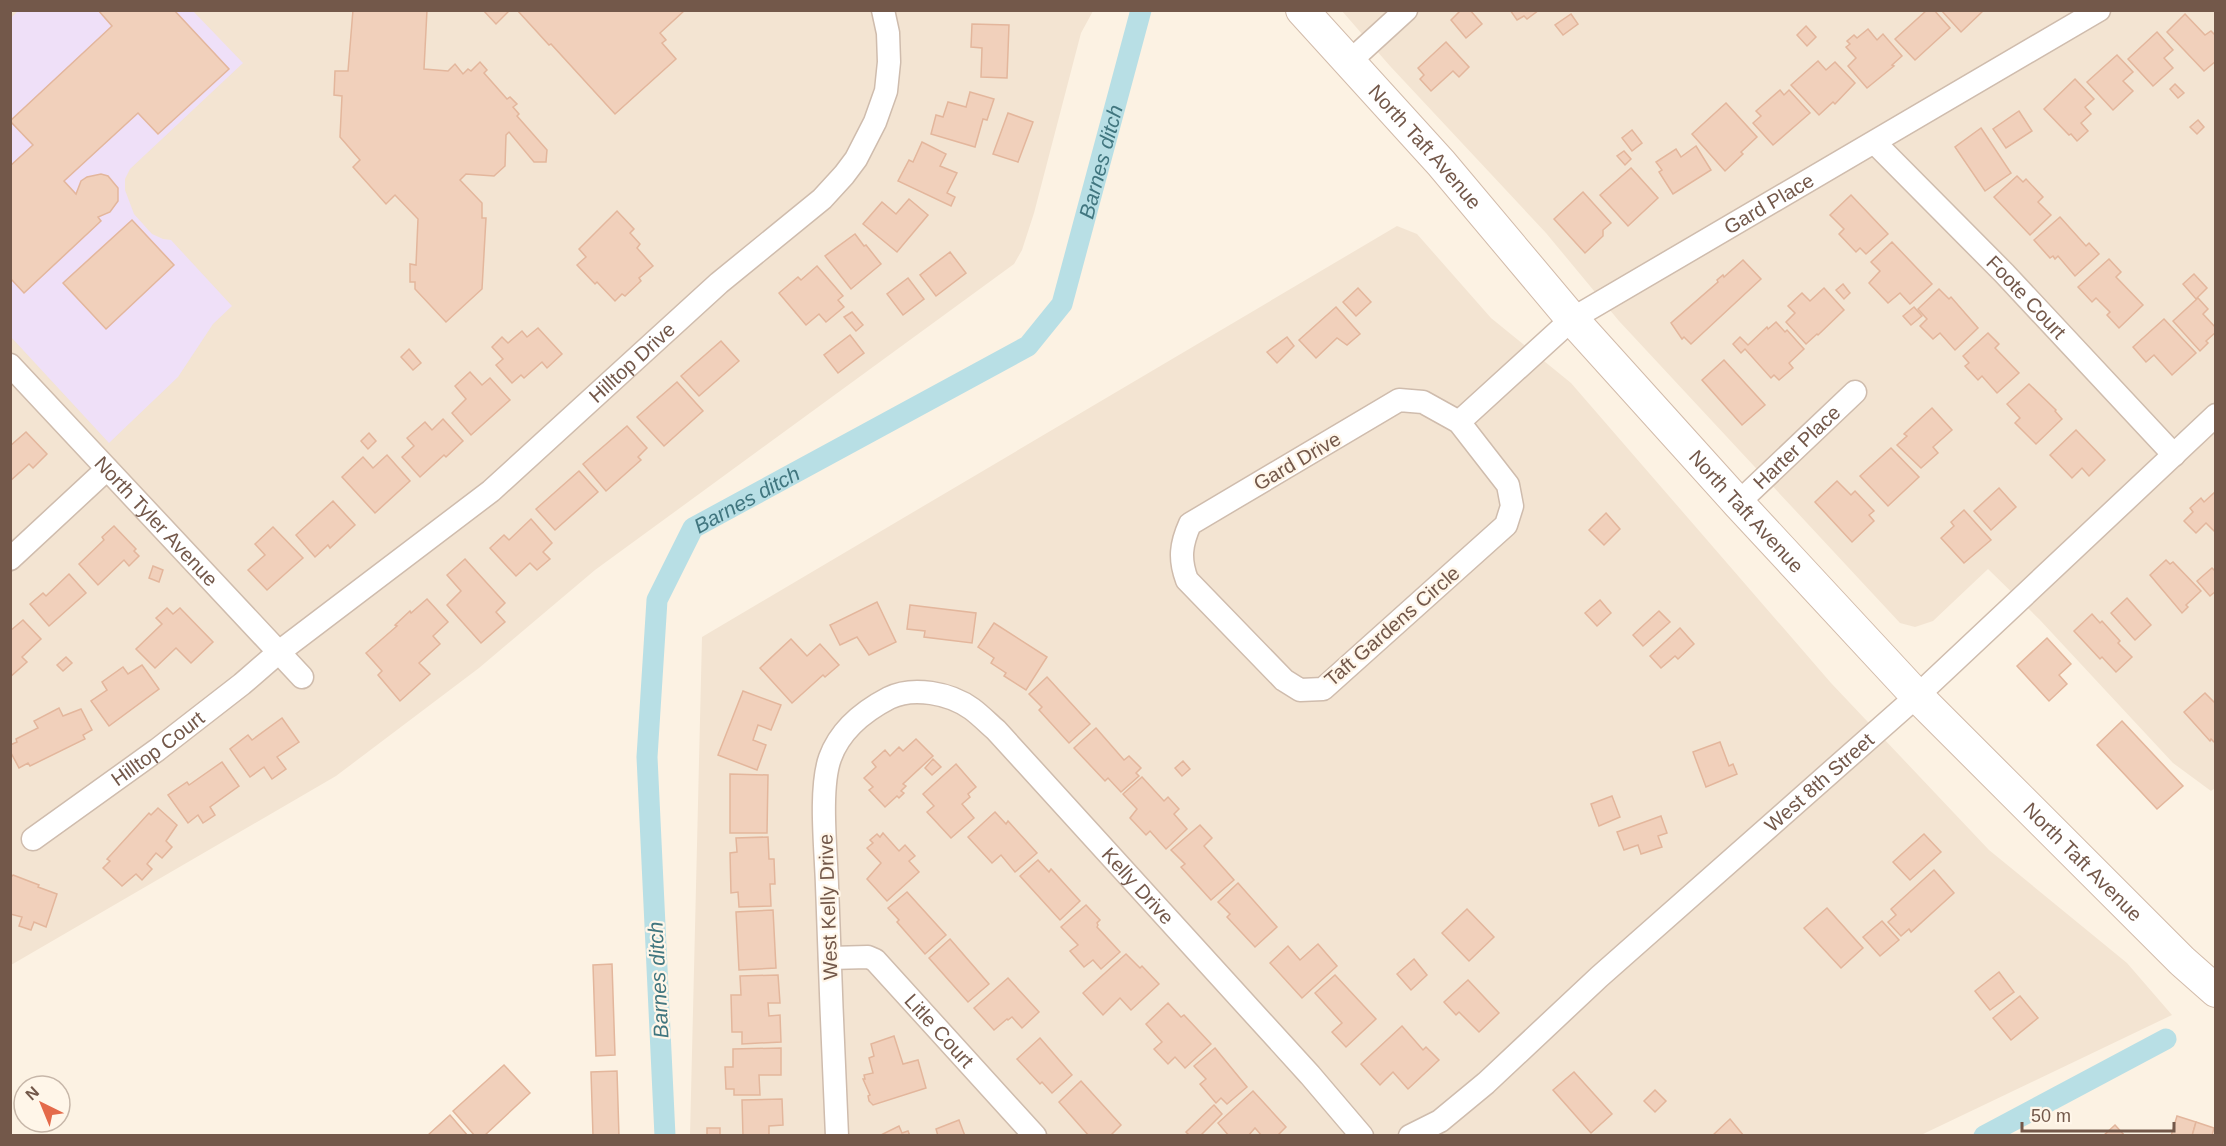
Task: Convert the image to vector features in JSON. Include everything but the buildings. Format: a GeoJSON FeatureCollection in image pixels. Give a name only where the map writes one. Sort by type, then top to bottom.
{"type":"FeatureCollection","features":[{"type":"Feature","properties":{"kind":"main road","name":"North Taft Avenue"},"geometry":{"type":"LineString","coordinates":[[1302,10],[1441,163],[1572,319],[1917,696],[2182,961],[2216,991]]}},
{"type":"Feature","properties":{"kind":"street","name":"Hilltop Drive"},"geometry":{"type":"LineString","coordinates":[[279,652],[491,491],[719,284],[822,199],[856,159],[875,122],[886,91],[889,62],[888,33],[883,10]]}},
{"type":"Feature","properties":{"kind":"street"},"geometry":{"type":"LineString","coordinates":[[1348,63],[1406,10]]}},
{"type":"Feature","properties":{"kind":"street","name":"Gard Place"},"geometry":{"type":"LineString","coordinates":[[1458,422],[1572,319],[2099,10]]}},
{"type":"Feature","properties":{"kind":"street","name":"Foote Court"},"geometry":{"type":"LineString","coordinates":[[1875,143],[2004,273],[2174,455]]}},
{"type":"Feature","properties":{"kind":"street","name":"North Tyler Avenue"},"geometry":{"type":"LineString","coordinates":[[10,365],[302,677]]}},
{"type":"Feature","properties":{"kind":"street","name":"Harter Place"},"geometry":{"type":"LineString","coordinates":[[1738,503],[1855,392]]}},
{"type":"Feature","properties":{"kind":"street","name":"Gard Drive"},"geometry":{"type":"LineString","coordinates":[[1187,580],[1181,565],[1182,543],[1190,524],[1399,400],[1422,402],[1458,422]]}},
{"type":"Feature","properties":{"kind":"street","name":"West 8th Street"},"geometry":{"type":"LineString","coordinates":[[1410,1136],[1440,1121],[1486,1083],[1599,977],[1917,696],[2216,416]]}},
{"type":"Feature","properties":{"kind":"street","name":"Taft Gardens Circle"},"geometry":{"type":"LineString","coordinates":[[1187,580],[1284,680],[1299,690],[1323,689],[1506,525],[1512,506],[1508,485],[1458,422]]}},
{"type":"Feature","properties":{"kind":"street"},"geometry":{"type":"LineString","coordinates":[[10,559],[107,469]]}},
{"type":"Feature","properties":{"kind":"street","name":"Hilltop Court"},"geometry":{"type":"LineString","coordinates":[[33,839],[157,750],[279,652]]}},
{"type":"Feature","properties":{"kind":"street","name":"Kelly Drive"},"geometry":{"type":"LineString","coordinates":[[883,701],[906,693],[945,696],[970,707],[996,730],[1362,1136]]}},
{"type":"Feature","properties":{"kind":"street","name":"West Kelly Drive"},"geometry":{"type":"LineString","coordinates":[[837,1136],[825,838],[826,772],[836,744],[850,726],[870,708],[883,701]]}},
{"type":"Feature","properties":{"kind":"street","name":"Litle Court"},"geometry":{"type":"LineString","coordinates":[[830,958],[868,957],[875,960],[1035,1136]]}},
{"type":"Feature","properties":{"kind":"shaded area"},"geometry":{"type":"Polygon","coordinates":[[[19,10],[193,11],[243,63],[130,169],[125,179],[125,190],[134,214],[152,234],[171,240],[232,306],[213,324],[178,377],[109,443],[11,337],[11,18],[19,10]]]}},
{"type":"Feature","properties":{"kind":"shaded area"},"geometry":{"type":"Polygon","coordinates":[[[10,11],[1093,11],[1081,33],[1034,213],[1022,250],[1014,264],[595,570],[479,668],[336,776],[11,965],[10,11]]]}},
{"type":"Feature","properties":{"kind":"shaded area"},"geometry":{"type":"Polygon","coordinates":[[[1342,11],[2215,11],[2215,788],[2211,791],[2173,763],[2039,619],[1988,569],[1933,621],[1915,627],[1900,623],[1619,321],[1546,233],[1390,66],[1342,11]]]}},
{"type":"Feature","properties":{"kind":"shaded area"},"geometry":{"type":"Polygon","coordinates":[[[1397,226],[1417,234],[1491,318],[1571,383],[1831,683],[1989,850],[2127,963],[2172,1015],[1921,1135],[690,1136],[702,637],[1397,226]]]}},
{"type":"Feature","properties":{"kind":"waterway","name":"Barnes ditch"},"geometry":{"type":"LineString","coordinates":[[665,1136],[647,757],[657,600],[693,528],[1028,346],[1062,304],[1141,10]]}},
{"type":"Feature","properties":{"kind":"waterway"},"geometry":{"type":"LineString","coordinates":[[1984,1136],[2166,1039]]}}]}
